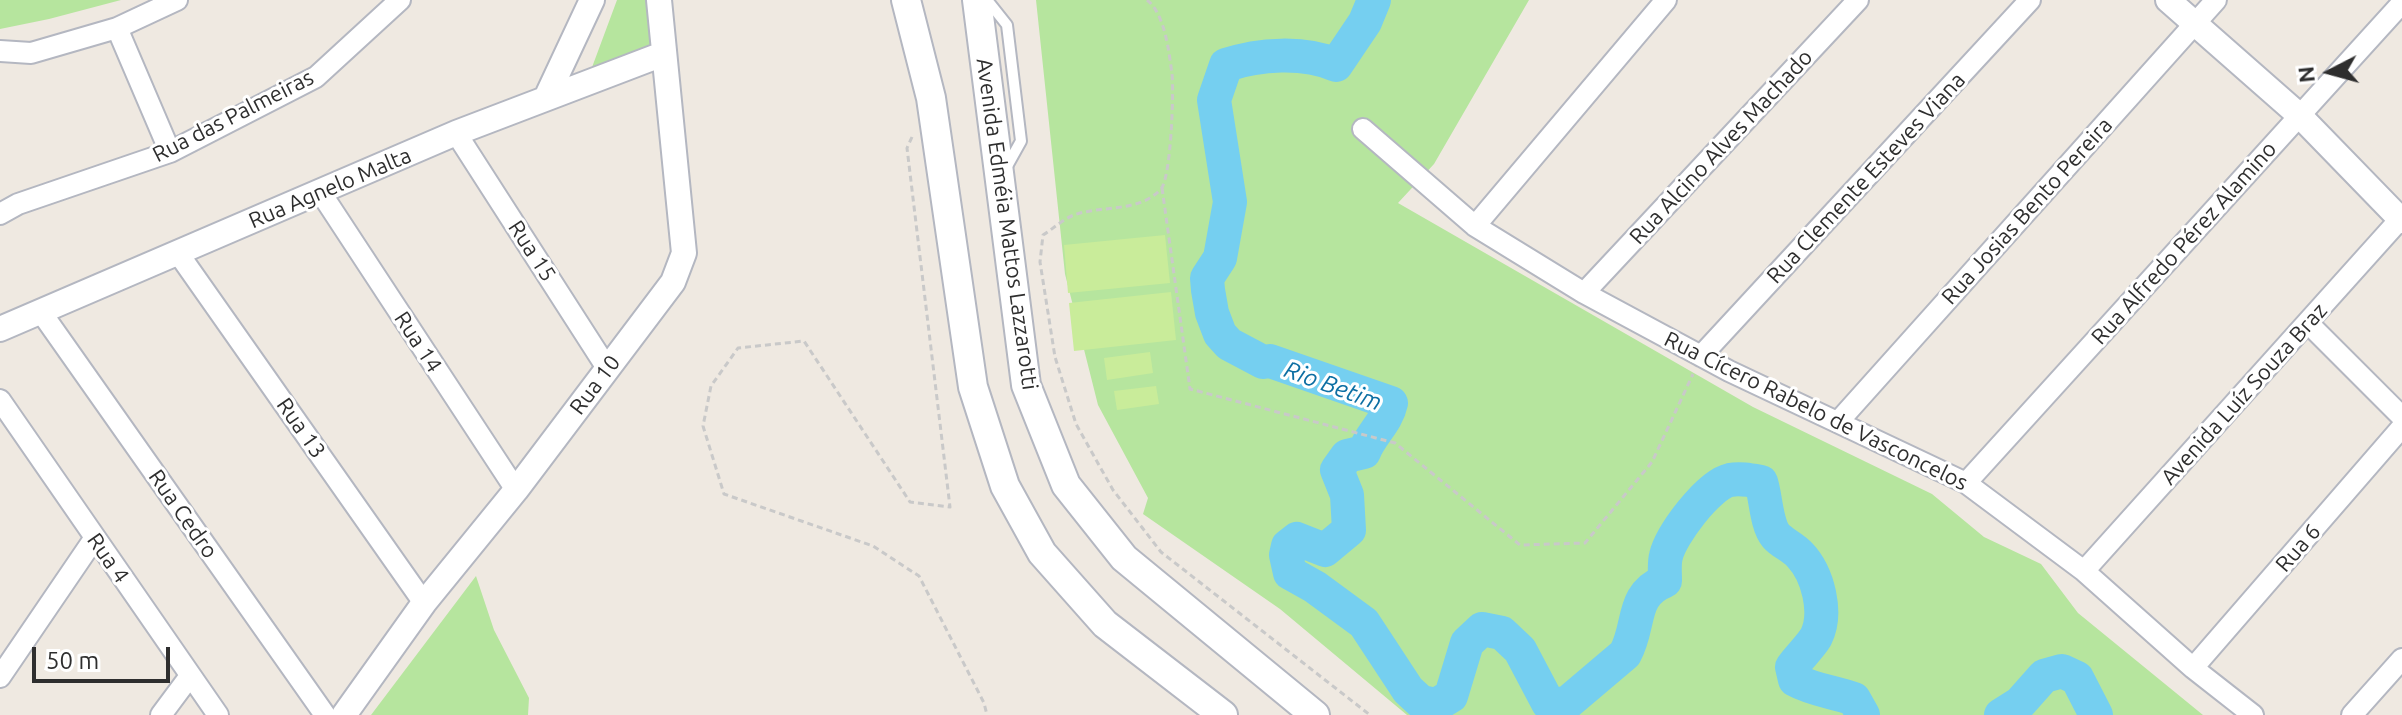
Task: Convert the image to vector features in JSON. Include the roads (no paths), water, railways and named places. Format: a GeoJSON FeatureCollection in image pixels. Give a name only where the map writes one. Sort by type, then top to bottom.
{"type":"FeatureCollection","features":[{"type":"Feature","properties":{"kind":"main road"},"geometry":{"type":"LineString","coordinates":[[906,0],[931,98],[973,387],[1005,486],[1042,553],[1105,624],[1223,715]]}},
{"type":"Feature","properties":{"kind":"main road","name":"Avenida Edméia Mattos Lazzarotti"},"geometry":{"type":"LineString","coordinates":[[977,0],[1026,385],[1066,485],[1124,558],[1315,715]]}},
{"type":"Feature","properties":{"kind":"street"},"geometry":{"type":"LineString","coordinates":[[0,51],[31,53],[117,28],[177,0]]}},
{"type":"Feature","properties":{"kind":"street","name":"Rua das Palmeiras"},"geometry":{"type":"LineString","coordinates":[[6,206],[170,152],[316,77],[400,0]]}},
{"type":"Feature","properties":{"kind":"street"},"geometry":{"type":"LineString","coordinates":[[547,96],[592,0]]}},
{"type":"Feature","properties":{"kind":"street","name":"Rua 10"},"geometry":{"type":"LineString","coordinates":[[344,715],[424,603],[516,490],[673,282],[684,253],[659,0]]}},
{"type":"Feature","properties":{"kind":"street"},"geometry":{"type":"LineString","coordinates":[[1475,226],[1666,0]]}},
{"type":"Feature","properties":{"kind":"street","name":"Rua Alcino Alves Machado"},"geometry":{"type":"LineString","coordinates":[[1584,293],[1858,0]]}},
{"type":"Feature","properties":{"kind":"street","name":"Rua Clemente Esteves Viana"},"geometry":{"type":"LineString","coordinates":[[1701,356],[2030,0]]}},
{"type":"Feature","properties":{"kind":"street"},"geometry":{"type":"LineString","coordinates":[[2168,0],[2300,116],[2401,219]]}},
{"type":"Feature","properties":{"kind":"street","name":"Rua Josias Bento Pereira"},"geometry":{"type":"LineString","coordinates":[[1838,422],[2216,0]]}},
{"type":"Feature","properties":{"kind":"street","name":"Rua Alfredo Pérez Alamino"},"geometry":{"type":"LineString","coordinates":[[1966,483],[2402,3]]}},
{"type":"Feature","properties":{"kind":"street"},"geometry":{"type":"LineString","coordinates":[[117,28],[170,152]]}},
{"type":"Feature","properties":{"kind":"street","name":"Rua Agnelo Malta"},"geometry":{"type":"LineString","coordinates":[[0,329],[456,133],[663,54]]}},
{"type":"Feature","properties":{"kind":"street","name":"Rua Cícero Rabelo de Vasconcelos"},"geometry":{"type":"LineString","coordinates":[[1363,129],[1475,226],[1584,293],[1701,356],[1966,483],[2084,571],[2193,668],[2253,715]]}},
{"type":"Feature","properties":{"kind":"street","name":"Rua 15"},"geometry":{"type":"LineString","coordinates":[[456,133],[607,368]]}},
{"type":"Feature","properties":{"kind":"street","name":"Rua 14"},"geometry":{"type":"LineString","coordinates":[[321,193],[516,490]]}},
{"type":"Feature","properties":{"kind":"street","name":"Avenida Luíz Souza Braz"},"geometry":{"type":"LineString","coordinates":[[2084,571],[2401,219]]}},
{"type":"Feature","properties":{"kind":"street","name":"Rua 13"},"geometry":{"type":"LineString","coordinates":[[178,253],[424,603]]}},
{"type":"Feature","properties":{"kind":"street","name":"Rua Cedro"},"geometry":{"type":"LineString","coordinates":[[41,312],[325,715]]}},
{"type":"Feature","properties":{"kind":"street"},"geometry":{"type":"LineString","coordinates":[[2308,323],[2402,417]]}},
{"type":"Feature","properties":{"kind":"street","name":"Rua 4"},"geometry":{"type":"LineString","coordinates":[[0,402],[218,715]]}},
{"type":"Feature","properties":{"kind":"street","name":"Rua 6"},"geometry":{"type":"LineString","coordinates":[[2193,668],[2402,427]]}},
{"type":"Feature","properties":{"kind":"street"},"geometry":{"type":"LineString","coordinates":[[0,677],[94,539]]}},
{"type":"Feature","properties":{"kind":"street"},"geometry":{"type":"LineString","coordinates":[[2352,715],[2402,659]]}},
{"type":"Feature","properties":{"kind":"street"},"geometry":{"type":"LineString","coordinates":[[161,715],[190,676]]}},
{"type":"Feature","properties":{"kind":"lane"},"geometry":{"type":"LineString","coordinates":[[987,0],[1007,25],[1021,141],[999,180]]}},
{"type":"Feature","properties":{"kind":"waterway","name":"Rio Betim"},"geometry":{"type":"LineString","coordinates":[[1374,0],[1365,22],[1336,65],[1296,56],[1267,56],[1239,61],[1226,65],[1214,100],[1230,202],[1220,258],[1207,278],[1212,313],[1220,334],[1229,344],[1263,362],[1270,361],[1391,403],[1364,452],[1347,456],[1337,470],[1347,495],[1349,530],[1325,550],[1297,539],[1288,546],[1286,555],[1290,573],[1364,623],[1408,690],[1421,702],[1436,705],[1451,696],[1467,643],[1482,629],[1502,633],[1520,650],[1548,703],[1566,704],[1625,654],[1641,603],[1646,594],[1665,581],[1669,547],[1701,501],[1730,480],[1761,482],[1773,531],[1806,563],[1819,594],[1819,627],[1814,641],[1792,667],[1795,680],[1854,699],[1863,715]]}},
{"type":"Feature","properties":{"kind":"waterway","name":"Rio Betim"},"geometry":{"type":"LineString","coordinates":[[2001,715],[2020,703],[2044,676],[2062,671],[2077,678],[2096,715]]}}]}
